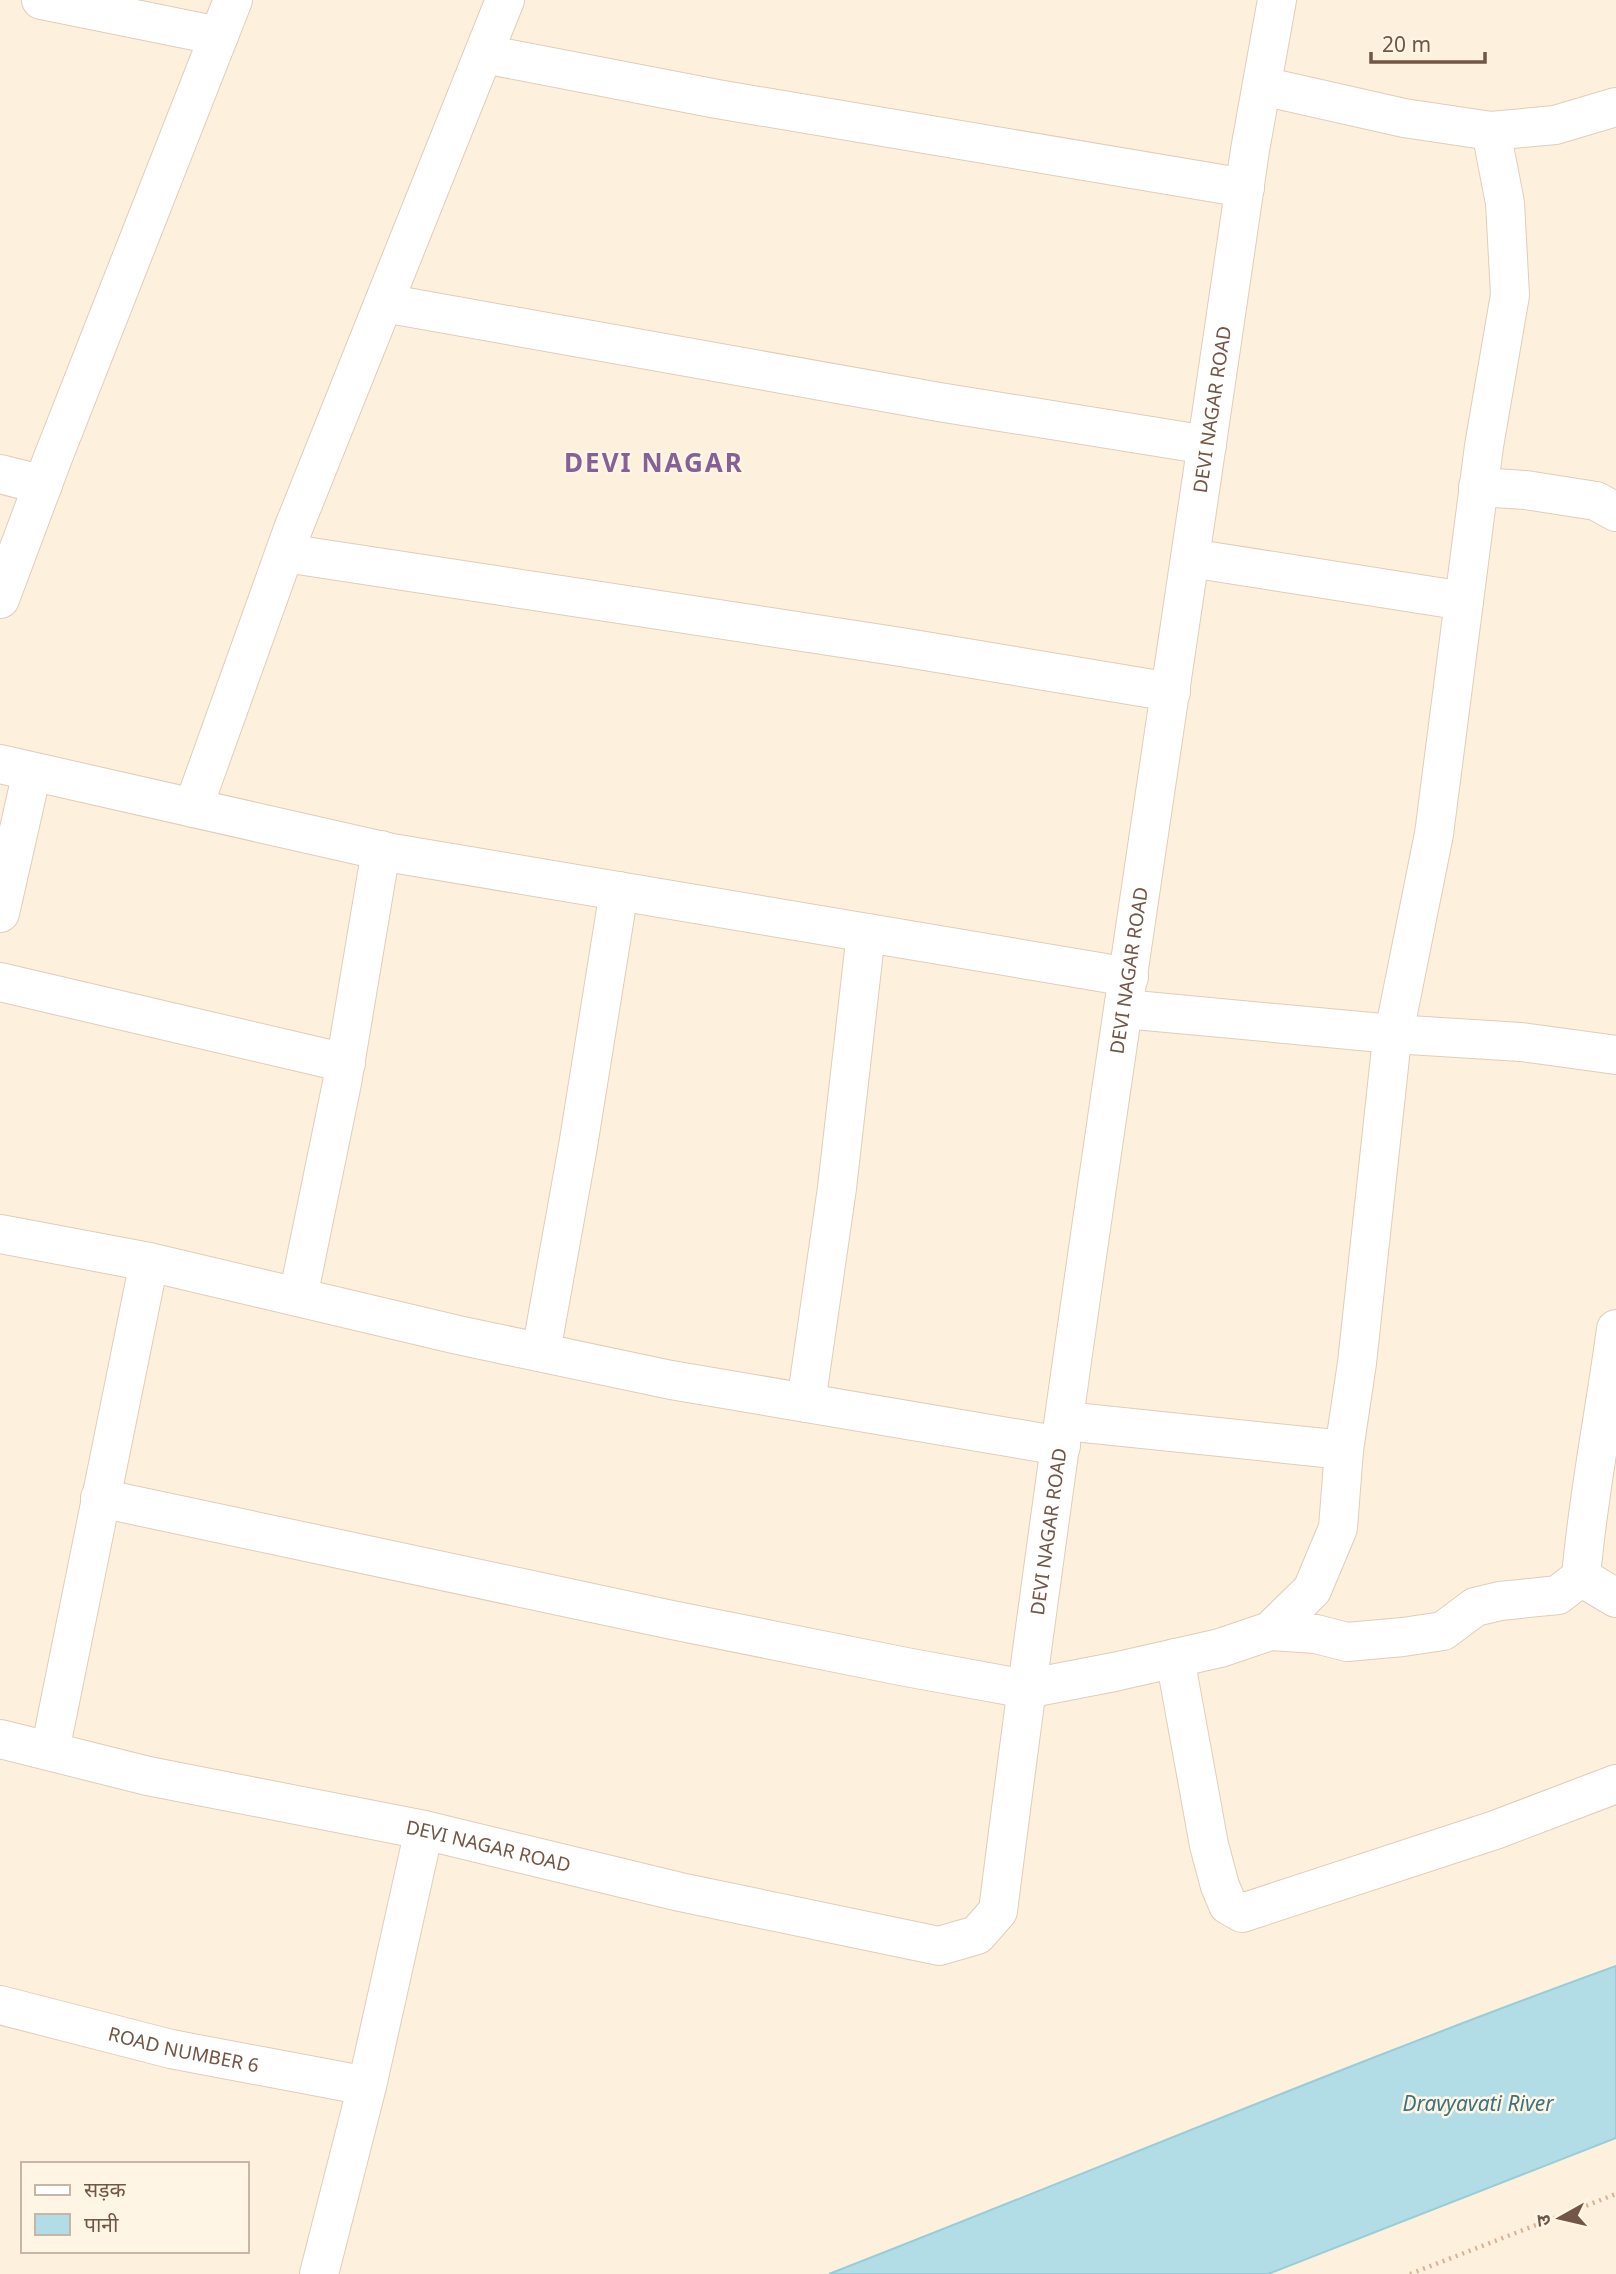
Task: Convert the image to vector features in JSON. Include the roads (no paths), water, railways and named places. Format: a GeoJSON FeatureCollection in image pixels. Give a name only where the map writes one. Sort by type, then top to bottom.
{"type":"FeatureCollection","features":[{"type":"Feature","properties":{"kind":"street"},"geometry":{"type":"LineString","coordinates":[[41,0],[219,36]]}},
{"type":"Feature","properties":{"kind":"street"},"geometry":{"type":"LineString","coordinates":[[0,599],[233,0]]}},
{"type":"Feature","properties":{"kind":"street"},"geometry":{"type":"LineString","coordinates":[[193,808],[285,553],[505,0]]}},
{"type":"Feature","properties":{"kind":"street","name":"DEVI NAGAR ROAD"},"geometry":{"type":"LineString","coordinates":[[0,1739],[148,1776],[424,1830],[680,1892],[939,1946],[977,1936],[998,1911],[1026,1689],[1190,558],[1245,188],[1278,0]]}},
{"type":"Feature","properties":{"kind":"street"},"geometry":{"type":"LineString","coordinates":[[484,54],[717,99],[1245,188]]}},
{"type":"Feature","properties":{"kind":"street"},"geometry":{"type":"LineString","coordinates":[[1262,86],[1404,118],[1491,131],[1555,125],[1616,107]]}},
{"type":"Feature","properties":{"kind":"street"},"geometry":{"type":"LineString","coordinates":[[1270,1631],[1312,1590],[1338,1528],[1343,1450],[1357,1363],[1393,1034],[1434,834],[1478,487],[1510,295],[1505,203],[1491,131]]}},
{"type":"Feature","properties":{"kind":"street"},"geometry":{"type":"LineString","coordinates":[[384,303],[939,402],[1207,445]]}},
{"type":"Feature","properties":{"kind":"street"},"geometry":{"type":"LineString","coordinates":[[0,474],[43,485]]}},
{"type":"Feature","properties":{"kind":"street"},"geometry":{"type":"LineString","coordinates":[[1478,487],[1526,490],[1596,501],[1616,512]]}},
{"type":"Feature","properties":{"kind":"street"},"geometry":{"type":"LineString","coordinates":[[285,553],[901,647],[1171,692]]}},
{"type":"Feature","properties":{"kind":"street"},"geometry":{"type":"LineString","coordinates":[[1190,558],[1464,601]]}},
{"type":"Feature","properties":{"kind":"street"},"geometry":{"type":"LineString","coordinates":[[0,914],[16,768],[382,850],[866,933],[1127,993],[1393,1034],[1521,1042],[1616,1055]]}},
{"type":"Feature","properties":{"kind":"street"},"geometry":{"type":"LineString","coordinates":[[298,1297],[346,1063],[382,850]]}},
{"type":"Feature","properties":{"kind":"street"},"geometry":{"type":"LineString","coordinates":[[541,1352],[578,1146],[619,891]]}},
{"type":"Feature","properties":{"kind":"street"},"geometry":{"type":"LineString","coordinates":[[806,1403],[837,1188],[866,933]]}},
{"type":"Feature","properties":{"kind":"street"},"geometry":{"type":"LineString","coordinates":[[0,982],[346,1063]]}},
{"type":"Feature","properties":{"kind":"street"},"geometry":{"type":"LineString","coordinates":[[0,1234],[149,1262],[671,1380],[806,1403],[1063,1434],[1343,1450]]}},
{"type":"Feature","properties":{"kind":"street"},"geometry":{"type":"LineString","coordinates":[[50,1751],[149,1262]]}},
{"type":"Feature","properties":{"kind":"street"},"geometry":{"type":"LineString","coordinates":[[100,1498],[645,1614],[1026,1689],[1220,1648],[1270,1631],[1316,1634],[1347,1642],[1443,1631],[1475,1607],[1500,1601],[1558,1595],[1581,1577],[1586,1514],[1605,1418],[1616,1329]]}},
{"type":"Feature","properties":{"kind":"street"},"geometry":{"type":"LineString","coordinates":[[1581,1577],[1616,1598]]}},
{"type":"Feature","properties":{"kind":"street"},"geometry":{"type":"LineString","coordinates":[[1175,1658],[1209,1845],[1228,1905],[1242,1913],[1495,1830],[1616,1784]]}},
{"type":"Feature","properties":{"kind":"street"},"geometry":{"type":"LineString","coordinates":[[319,2274],[367,2086],[424,1830]]}},
{"type":"Feature","properties":{"kind":"street","name":"ROAD NUMBER 6"},"geometry":{"type":"LineString","coordinates":[[0,2005],[171,2049],[367,2086]]}},
{"type":"Feature","properties":{"kind":"water","name":"Dravyavati River"},"geometry":{"type":"Polygon","coordinates":[[[1616,1966],[1616,2138],[1268,2274],[829,2274],[1320,2079],[1616,1966]]]}},
{"type":"Feature","properties":{"kind":"district","name":"DEVI NAGAR"},"geometry":{"type":"Point","coordinates":[654,463]}}]}
